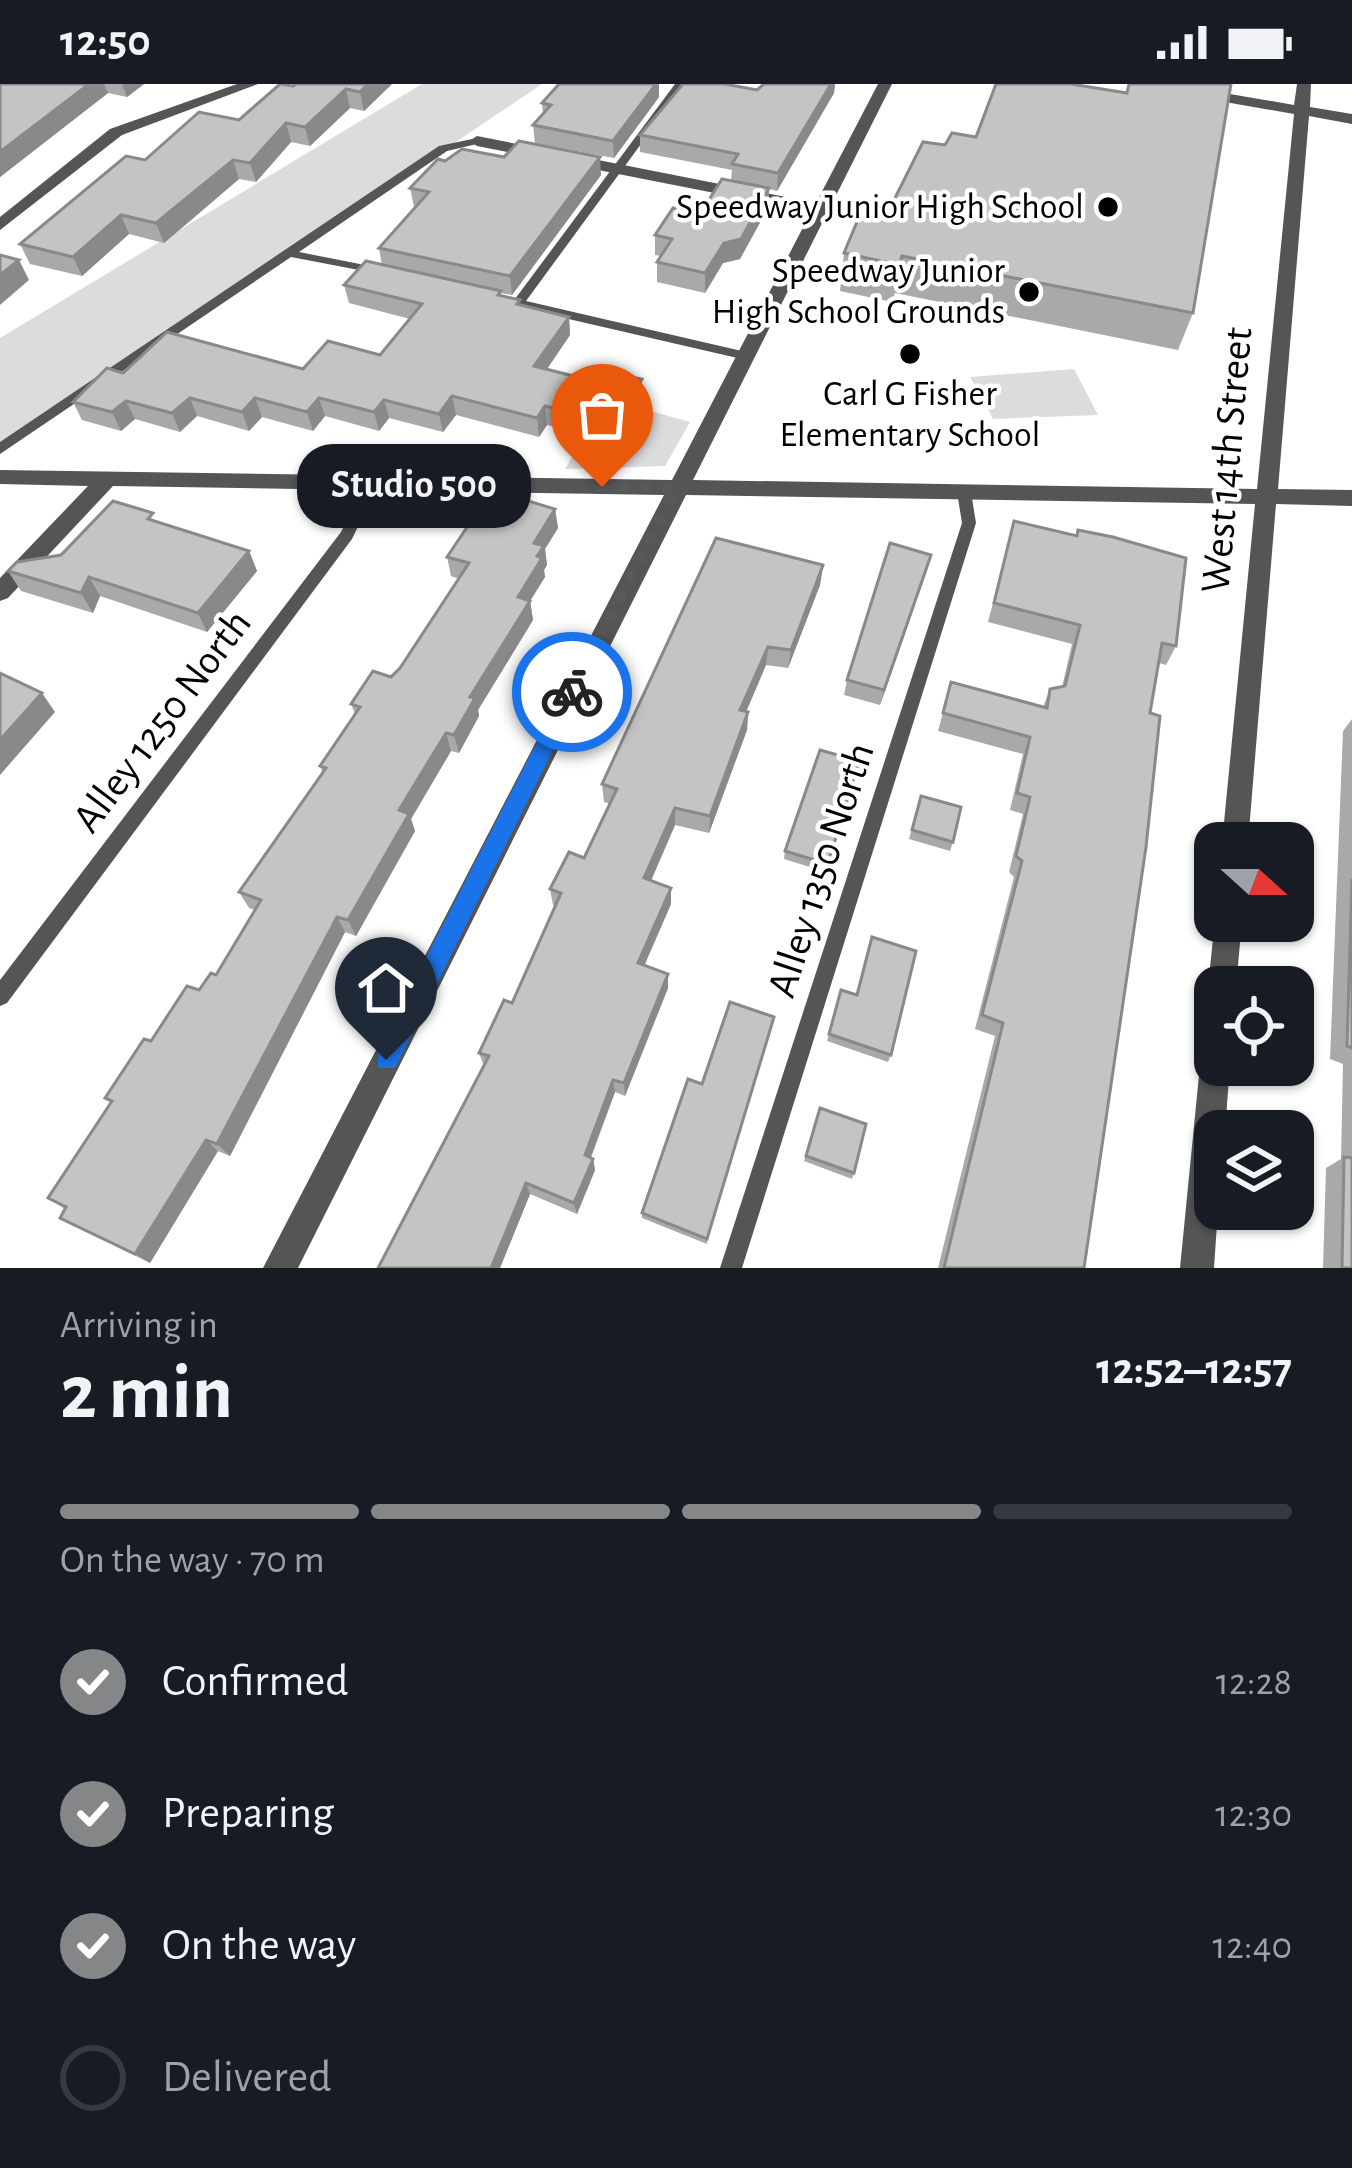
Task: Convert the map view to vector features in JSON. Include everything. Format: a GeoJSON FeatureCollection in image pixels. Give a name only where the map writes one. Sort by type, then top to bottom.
{"type":"FeatureCollection","features":[{"type":"Feature","properties":{"kind":"street"},"geometry":{"type":"LineString","coordinates":[[0,225],[116,132],[251,84]]}},
{"type":"Feature","properties":{"kind":"street"},"geometry":{"type":"LineString","coordinates":[[280,1268],[885,84]]}},
{"type":"Feature","properties":{"kind":"street"},"geometry":{"type":"LineString","coordinates":[[1145,84],[1352,119]]}},
{"type":"Feature","properties":{"kind":"street","name":"West 14th Street"},"geometry":{"type":"LineString","coordinates":[[1237,822],[1304,84]]}},
{"type":"Feature","properties":{"kind":"street"},"geometry":{"type":"LineString","coordinates":[[477,141],[822,209]]}},
{"type":"Feature","properties":{"kind":"street"},"geometry":{"type":"LineString","coordinates":[[0,477],[1352,498]]}},
{"type":"Feature","properties":{"kind":"street"},"geometry":{"type":"LineString","coordinates":[[0,592],[107,479]]}},
{"type":"Feature","properties":{"kind":"street"},"geometry":{"type":"LineString","coordinates":[[1197,1268],[1213,1086]]}},
{"type":"Feature","properties":{"kind":"lane"},"geometry":{"type":"LineString","coordinates":[[518,303],[680,84]]}},
{"type":"Feature","properties":{"kind":"lane"},"geometry":{"type":"LineString","coordinates":[[0,449],[443,148],[477,141]]}},
{"type":"Feature","properties":{"kind":"lane"},"geometry":{"type":"LineString","coordinates":[[293,254],[400,276]]}},
{"type":"Feature","properties":{"kind":"lane"},"geometry":{"type":"LineString","coordinates":[[479,294],[746,356]]}},
{"type":"Feature","properties":{"kind":"lane","name":"Alley 1250 North"},"geometry":{"type":"LineString","coordinates":[[0,996],[347,535],[372,483]]}},
{"type":"Feature","properties":{"kind":"lane","name":"Alley 1350 North"},"geometry":{"type":"LineString","coordinates":[[731,1268],[969,523],[964,492]]}},
{"type":"Feature","properties":{"kind":"shaded area"},"geometry":{"type":"Polygon","coordinates":[[[422,84],[542,84],[0,449],[0,338],[422,84]]]}},
{"type":"Feature","properties":{"kind":"shaded area"},"geometry":{"type":"Polygon","coordinates":[[[1074,369],[1098,415],[993,419],[970,377],[1074,369]]]}},
{"type":"Feature","properties":{"kind":"shaded area"},"geometry":{"type":"Polygon","coordinates":[[[640,408],[690,422],[665,466],[565,469],[585,435],[618,436],[640,408]]]}},
{"type":"Feature","properties":{"kind":"building"},"geometry":{"type":"Polygon","coordinates":[[[0,84],[89,84],[0,152],[0,84]]]}},
{"type":"Feature","properties":{"kind":"building"},"geometry":{"type":"Polygon","coordinates":[[[280,84],[368,84],[360,92],[346,89],[305,127],[286,123],[250,163],[233,160],[156,223],[121,215],[73,257],[20,244],[126,156],[145,160],[199,112],[239,120],[280,84]]]}},
{"type":"Feature","properties":{"kind":"building"},"geometry":{"type":"Polygon","coordinates":[[[559,84],[656,84],[613,141],[533,125],[551,105],[542,103],[559,84]]]}},
{"type":"Feature","properties":{"kind":"building"},"geometry":{"type":"Polygon","coordinates":[[[683,84],[757,90],[764,84],[831,84],[778,173],[732,164],[738,154],[640,135],[683,84]]]}},
{"type":"Feature","properties":{"kind":"building"},"geometry":{"type":"Polygon","coordinates":[[[996,84],[1071,84],[1127,93],[1129,84],[1231,84],[1193,313],[902,256],[899,265],[844,253],[864,205],[890,208],[923,142],[945,145],[952,133],[976,137],[996,84]]]}},
{"type":"Feature","properties":{"kind":"building"},"geometry":{"type":"Polygon","coordinates":[[[519,141],[600,157],[510,276],[379,248],[429,192],[410,188],[438,159],[445,161],[462,149],[504,157],[519,141]]]}},
{"type":"Feature","properties":{"kind":"building"},"geometry":{"type":"Polygon","coordinates":[[[722,179],[769,188],[741,239],[724,243],[705,273],[657,262],[672,239],[655,235],[673,208],[700,214],[722,179]]]}},
{"type":"Feature","properties":{"kind":"building"},"geometry":{"type":"Polygon","coordinates":[[[0,255],[19,260],[0,275],[0,255]]]}},
{"type":"Feature","properties":{"kind":"building"},"geometry":{"type":"Polygon","coordinates":[[[366,261],[501,291],[498,295],[520,300],[517,304],[569,317],[534,366],[601,383],[607,373],[642,379],[617,423],[545,406],[537,418],[452,396],[439,414],[384,400],[374,412],[319,398],[307,412],[255,398],[242,412],[190,398],[172,413],[126,401],[112,412],[73,402],[107,368],[123,373],[167,332],[303,369],[328,341],[380,355],[422,304],[344,285],[366,261]]]}},
{"type":"Feature","properties":{"kind":"building"},"geometry":{"type":"Polygon","coordinates":[[[515,497],[555,509],[534,543],[544,546],[537,556],[542,558],[518,597],[530,601],[470,697],[475,698],[454,735],[446,733],[399,810],[409,814],[348,920],[337,917],[217,1144],[206,1140],[135,1254],[60,1218],[66,1207],[48,1198],[112,1101],[105,1098],[144,1039],[151,1041],[187,986],[199,990],[211,973],[216,975],[261,900],[239,892],[326,768],[320,766],[360,707],[351,704],[373,671],[391,677],[400,668],[469,563],[447,557],[486,499],[515,497]]]}},
{"type":"Feature","properties":{"kind":"building"},"geometry":{"type":"Polygon","coordinates":[[[113,501],[153,513],[148,519],[249,551],[198,613],[89,577],[81,593],[8,571],[17,562],[61,555],[113,501]]]}},
{"type":"Feature","properties":{"kind":"building"},"geometry":{"type":"Polygon","coordinates":[[[1014,521],[1077,536],[1078,530],[1113,537],[1186,558],[1176,646],[1162,643],[1150,713],[1160,716],[1146,847],[1084,1268],[944,1268],[1003,1023],[982,1015],[1022,861],[1016,856],[1030,797],[1017,793],[1030,737],[943,713],[951,682],[1047,708],[1050,689],[1065,686],[1080,625],[994,603],[1014,521]]]}},
{"type":"Feature","properties":{"kind":"building"},"geometry":{"type":"Polygon","coordinates":[[[716,538],[823,565],[791,650],[768,647],[740,710],[748,712],[710,816],[675,808],[644,878],[671,888],[638,963],[668,974],[624,1083],[613,1080],[585,1155],[593,1159],[574,1203],[526,1183],[491,1268],[378,1268],[489,1056],[479,1053],[504,1000],[512,1003],[561,893],[550,889],[569,852],[584,858],[617,789],[602,784],[716,538]]]}},
{"type":"Feature","properties":{"kind":"building"},"geometry":{"type":"Polygon","coordinates":[[[890,543],[931,555],[884,690],[847,680],[890,543]]]}},
{"type":"Feature","properties":{"kind":"building"},"geometry":{"type":"Polygon","coordinates":[[[0,673],[42,693],[0,740],[0,673]]]}},
{"type":"Feature","properties":{"kind":"building"},"geometry":{"type":"Polygon","coordinates":[[[820,750],[859,761],[828,864],[785,851],[820,750]]]}},
{"type":"Feature","properties":{"kind":"building"},"geometry":{"type":"Polygon","coordinates":[[[921,796],[961,807],[953,842],[912,830],[921,796]]]}},
{"type":"Feature","properties":{"kind":"building"},"geometry":{"type":"Polygon","coordinates":[[[1352,879],[1352,1048],[1347,1046],[1352,879]]]}},
{"type":"Feature","properties":{"kind":"building"},"geometry":{"type":"Polygon","coordinates":[[[872,937],[916,951],[891,1055],[829,1034],[841,990],[857,995],[872,937]]]}},
{"type":"Feature","properties":{"kind":"building"},"geometry":{"type":"Polygon","coordinates":[[[730,1002],[774,1017],[707,1239],[642,1213],[688,1079],[702,1084],[730,1002]]]}},
{"type":"Feature","properties":{"kind":"building"},"geometry":{"type":"Polygon","coordinates":[[[820,1108],[866,1124],[854,1173],[806,1156],[820,1108]]]}},
{"type":"Feature","properties":{"kind":"building"},"geometry":{"type":"Polygon","coordinates":[[[1344,1157],[1352,1158],[1352,1268],[1342,1268],[1344,1157]]]}},
{"type":"Feature","properties":{"kind":"way so far"},"geometry":{"type":"LineString","coordinates":[[572,692],[676,488],[602,487]]}},
{"type":"Feature","properties":{"kind":"place","name":"Speedway Junior High School"},"geometry":{"type":"Point","coordinates":[1108,207]}},
{"type":"Feature","properties":{"kind":"place","name":"Speedway Junior High School Grounds"},"geometry":{"type":"Point","coordinates":[1029,292]}},
{"type":"Feature","properties":{"kind":"place","name":"Carl G Fisher Elementary School"},"geometry":{"type":"Point","coordinates":[910,354]}},
{"type":"Feature","properties":{"kind":"place","name":"Studio 500"},"geometry":{"type":"Point","coordinates":[602,487]}},
{"type":"Feature","properties":{"kind":"route"},"geometry":{"type":"LineString","coordinates":[[386,1060],[572,692]]}}]}
